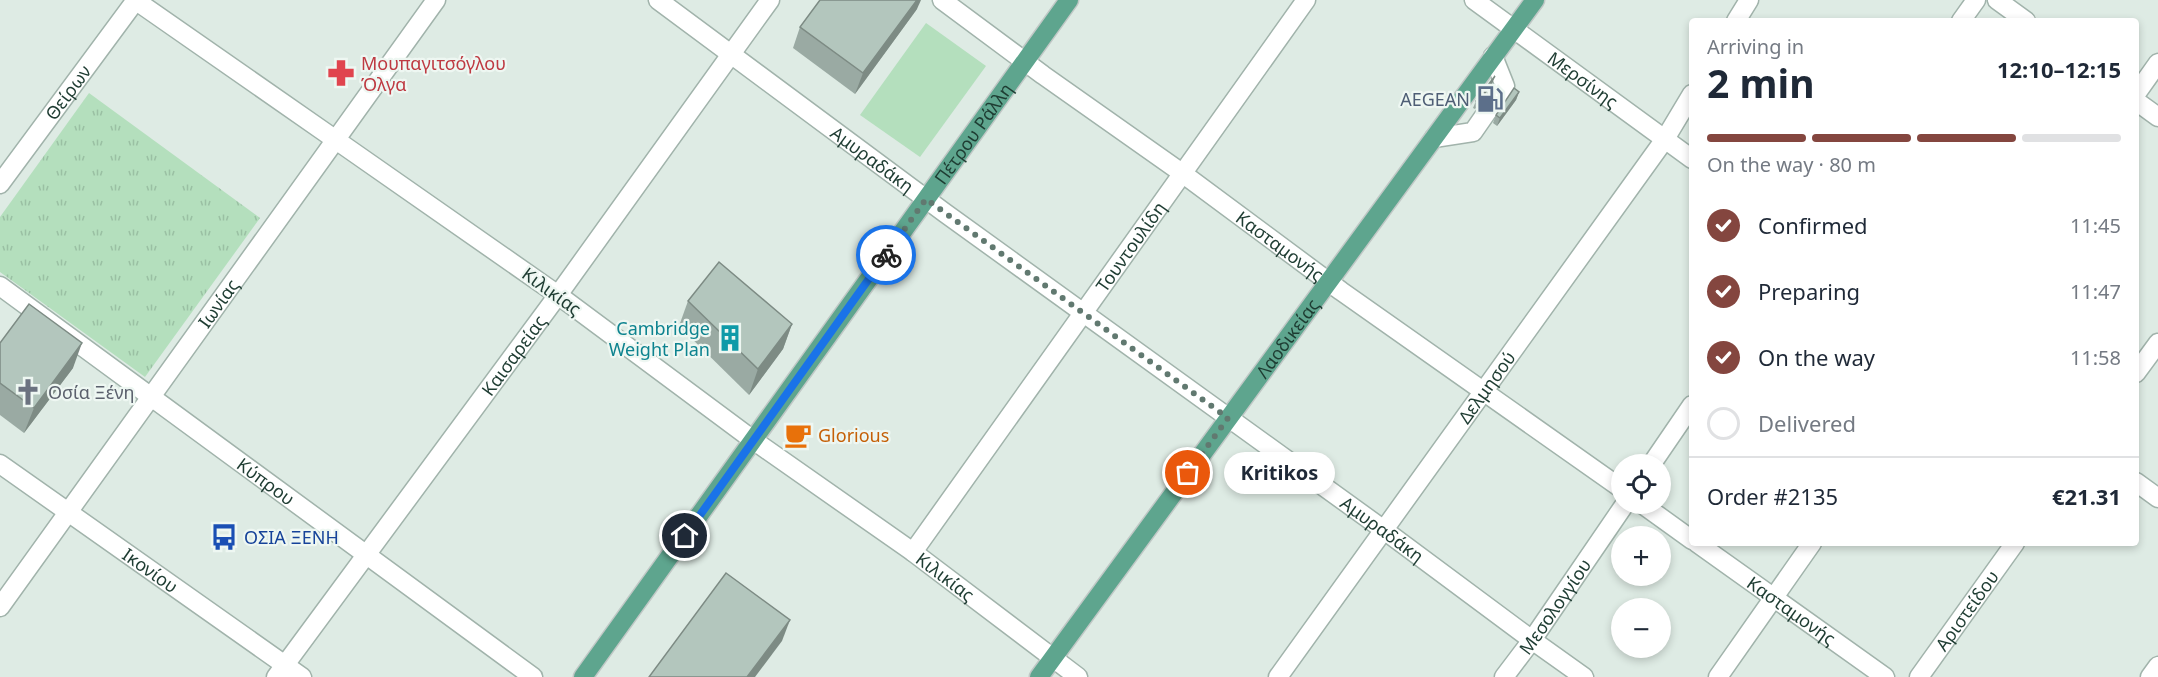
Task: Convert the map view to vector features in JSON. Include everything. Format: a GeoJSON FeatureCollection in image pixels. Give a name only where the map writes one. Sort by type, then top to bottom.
{"type":"FeatureCollection","features":[{"type":"Feature","properties":{"kind":"main road","name":"Πέτρου Ράλλη"},"geometry":{"type":"LineString","coordinates":[[583,677],[1069,0]]}},
{"type":"Feature","properties":{"kind":"main road","name":"Λαοδικείας"},"geometry":{"type":"LineString","coordinates":[[1039,677],[1535,0]]}},
{"type":"Feature","properties":{"kind":"street","name":"Κιλικίας"},"geometry":{"type":"LineString","coordinates":[[136,0],[558,295],[753,440],[913,552],[1078,677]]}},
{"type":"Feature","properties":{"kind":"street","name":"Θείρων"},"geometry":{"type":"LineString","coordinates":[[0,184],[136,0]]}},
{"type":"Feature","properties":{"kind":"street","name":"Ιωνίας"},"geometry":{"type":"LineString","coordinates":[[0,607],[436,0]]}},
{"type":"Feature","properties":{"kind":"street","name":"Αμυραδάκη"},"geometry":{"type":"LineString","coordinates":[[658,0],[926,199],[1584,677]]}},
{"type":"Feature","properties":{"kind":"street","name":"Καισαρείας"},"geometry":{"type":"LineString","coordinates":[[280,671],[558,295],[770,0]]}},
{"type":"Feature","properties":{"kind":"street","name":"Κασταμονής"},"geometry":{"type":"LineString","coordinates":[[942,0],[1483,392],[1611,481]]}},
{"type":"Feature","properties":{"kind":"street","name":"Τουντουλίδη"},"geometry":{"type":"LineString","coordinates":[[913,552],[1306,0]]}},
{"type":"Feature","properties":{"kind":"street","name":"Μερσίνης"},"geometry":{"type":"LineString","coordinates":[[1474,0],[1689,157]]}},
{"type":"Feature","properties":{"kind":"street"},"geometry":{"type":"LineString","coordinates":[[1738,18],[1749,0]]}},
{"type":"Feature","properties":{"kind":"street"},"geometry":{"type":"LineString","coordinates":[[1963,18],[1976,0]]}},
{"type":"Feature","properties":{"kind":"street"},"geometry":{"type":"LineString","coordinates":[[1997,0],[2022,18]]}},
{"type":"Feature","properties":{"kind":"street"},"geometry":{"type":"LineString","coordinates":[[1434,138],[1473,132],[1505,86],[1493,56]]}},
{"type":"Feature","properties":{"kind":"street"},"geometry":{"type":"LineString","coordinates":[[2139,90],[2158,63]]}},
{"type":"Feature","properties":{"kind":"street","name":"Δελμησού"},"geometry":{"type":"LineString","coordinates":[[1278,677],[1665,139],[1689,99]]}},
{"type":"Feature","properties":{"kind":"street"},"geometry":{"type":"LineString","coordinates":[[2139,103],[2158,117]]}},
{"type":"Feature","properties":{"kind":"street","name":"Κύπρου"},"geometry":{"type":"LineString","coordinates":[[0,286],[533,677]]}},
{"type":"Feature","properties":{"kind":"street"},"geometry":{"type":"LineString","coordinates":[[2139,370],[2158,343]]}},
{"type":"Feature","properties":{"kind":"street"},"geometry":{"type":"LineString","coordinates":[[1659,454],[1689,409]]}},
{"type":"Feature","properties":{"kind":"street","name":"Ικονίου"},"geometry":{"type":"LineString","coordinates":[[0,464],[280,671],[302,677]]}},
{"type":"Feature","properties":{"kind":"street"},"geometry":{"type":"LineString","coordinates":[[2139,484],[2158,498]]}},
{"type":"Feature","properties":{"kind":"street","name":"Μεσολογγίου"},"geometry":{"type":"LineString","coordinates":[[1504,677],[1618,514]]}},
{"type":"Feature","properties":{"kind":"street"},"geometry":{"type":"LineString","coordinates":[[1656,514],[1689,538]]}},
{"type":"Feature","properties":{"kind":"street","name":"Κασταμονής"},"geometry":{"type":"LineString","coordinates":[[1701,546],[1885,677]]}},
{"type":"Feature","properties":{"kind":"street"},"geometry":{"type":"LineString","coordinates":[[1718,677],[1810,546]]}},
{"type":"Feature","properties":{"kind":"street","name":"Αριστείδου"},"geometry":{"type":"LineString","coordinates":[[1919,677],[2013,546]]}},
{"type":"Feature","properties":{"kind":"street"},"geometry":{"type":"LineString","coordinates":[[2150,677],[2158,666]]}},
{"type":"Feature","properties":{"kind":"green space"},"geometry":{"type":"Polygon","coordinates":[[[926,23],[986,66],[920,157],[860,115],[926,23]]]}},
{"type":"Feature","properties":{"kind":"green space"},"geometry":{"type":"Polygon","coordinates":[[[89,93],[260,218],[145,377],[0,272],[0,217],[89,93]]]}},
{"type":"Feature","properties":{"kind":"building"},"geometry":{"type":"Polygon","coordinates":[[[820,0],[917,0],[863,73],[800,27],[820,0]]]}},
{"type":"Feature","properties":{"kind":"building"},"geometry":{"type":"Polygon","coordinates":[[[1495,76],[1478,102],[1476,101],[1495,76]]]}},
{"type":"Feature","properties":{"kind":"building"},"geometry":{"type":"Polygon","coordinates":[[[1514,88],[1519,92],[1500,118],[1496,115],[1514,88]]]}},
{"type":"Feature","properties":{"kind":"building"},"geometry":{"type":"Polygon","coordinates":[[[719,262],[792,324],[758,369],[688,301],[719,262]]]}},
{"type":"Feature","properties":{"kind":"building","name":"Οσία Ξένη"},"geometry":{"type":"Polygon","coordinates":[[[29,304],[82,343],[34,408],[0,383],[0,343],[29,304]]]}},
{"type":"Feature","properties":{"kind":"building"},"geometry":{"type":"Polygon","coordinates":[[[726,573],[790,620],[747,677],[649,677],[726,573]]]}},
{"type":"Feature","properties":{"kind":"way so far"},"geometry":{"type":"LineString","coordinates":[[886,255],[926,199],[1228,418],[1188,473]]}},
{"type":"Feature","properties":{"kind":"place","name":"Μουπαγιτσόγλου Όλγα"},"geometry":{"type":"Point","coordinates":[341,73]}},
{"type":"Feature","properties":{"kind":"place","name":"AEGEAN"},"geometry":{"type":"Point","coordinates":[1490,99]}},
{"type":"Feature","properties":{"kind":"place","name":"Cambridge Weight Plan"},"geometry":{"type":"Point","coordinates":[730,338]}},
{"type":"Feature","properties":{"kind":"place","name":"Οσία Ξένη"},"geometry":{"type":"Point","coordinates":[28,392]}},
{"type":"Feature","properties":{"kind":"place","name":"Glorious"},"geometry":{"type":"Point","coordinates":[798,435]}},
{"type":"Feature","properties":{"kind":"place","name":"Kritikos"},"geometry":{"type":"Point","coordinates":[1188,473]}},
{"type":"Feature","properties":{"kind":"place","name":"ΟΣΙΑ ΞΕΝΗ"},"geometry":{"type":"Point","coordinates":[224,537]}},
{"type":"Feature","properties":{"kind":"route"},"geometry":{"type":"LineString","coordinates":[[685,536],[886,255]]}}]}
